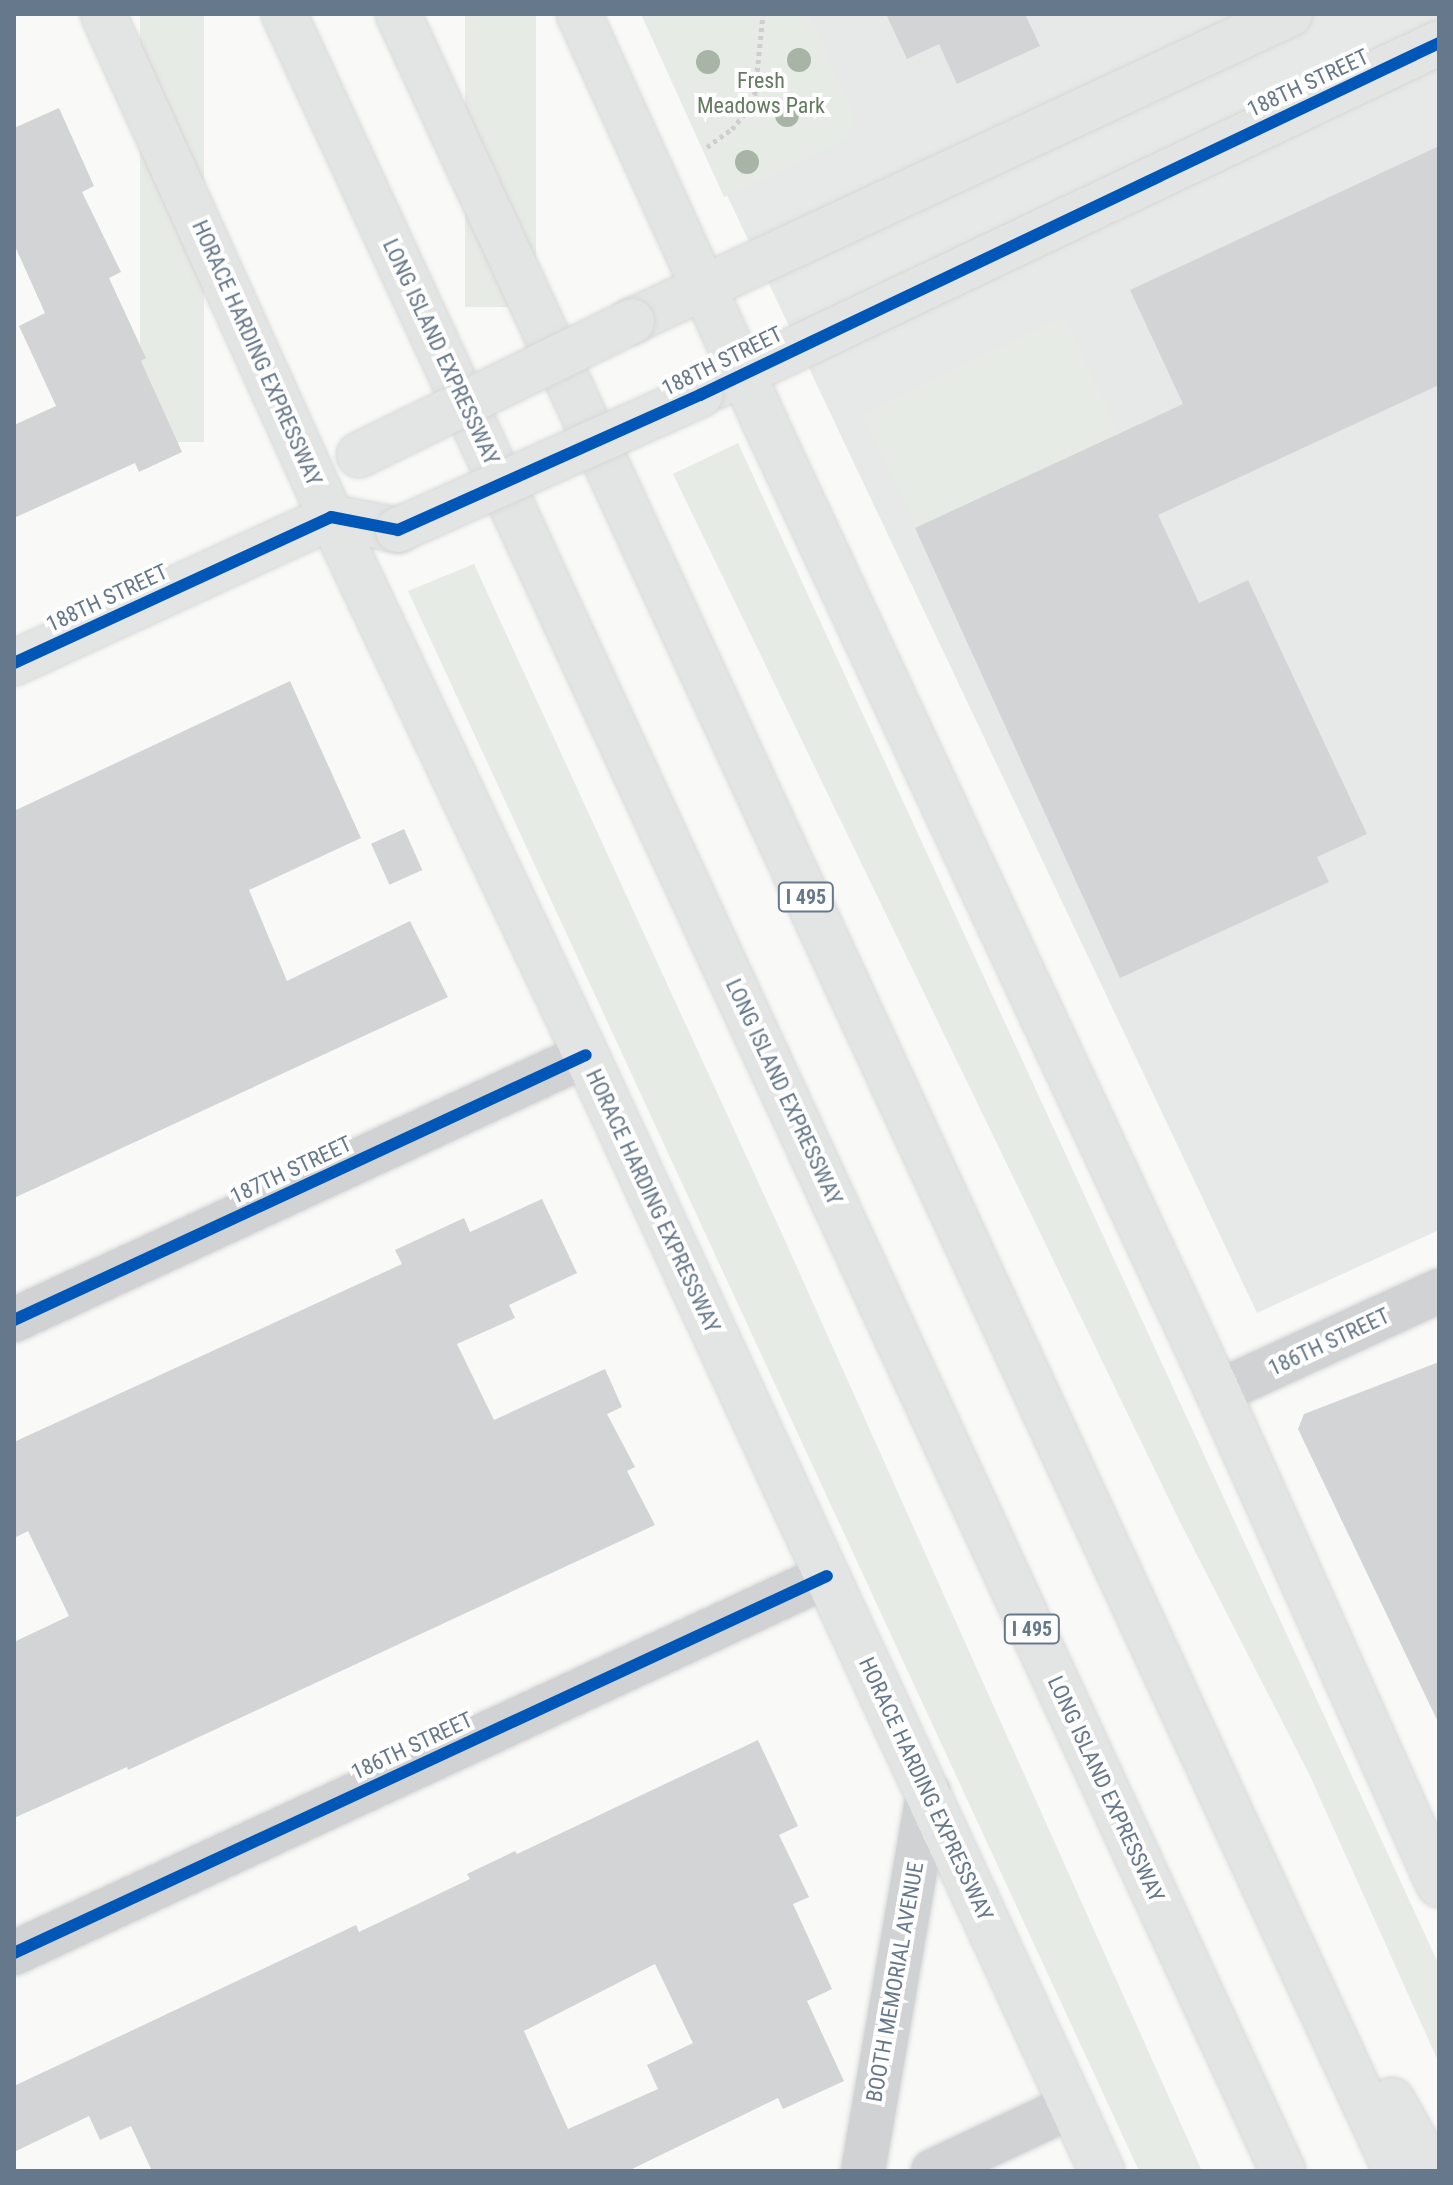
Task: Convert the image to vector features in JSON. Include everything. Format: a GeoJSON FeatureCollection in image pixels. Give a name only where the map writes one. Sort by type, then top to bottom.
{"type":"FeatureCollection","features":[{"type":"Feature","properties":{"kind":"main road","name":"HORACE HARDING EXPRESSWAY"},"geometry":{"type":"LineString","coordinates":[[103,14],[331,517],[586,1055],[1102,2171]]}},
{"type":"Feature","properties":{"kind":"main road","name":"LONG ISLAND EXPRESSWAY"},"geometry":{"type":"LineString","coordinates":[[284,14],[1283,2171]]}},
{"type":"Feature","properties":{"kind":"main road","name":"I 495"},"geometry":{"type":"LineString","coordinates":[[398,14],[1396,2171]]}},
{"type":"Feature","properties":{"kind":"main road"},"geometry":{"type":"LineString","coordinates":[[579,14],[742,373],[1218,1392],[1439,1885]]}},
{"type":"Feature","properties":{"kind":"main road"},"geometry":{"type":"LineString","coordinates":[[331,517],[359,455],[703,286],[1290,14]]}},
{"type":"Feature","properties":{"kind":"main road","name":"188TH STREET"},"geometry":{"type":"LineString","coordinates":[[14,663],[331,517],[398,530],[700,395],[1439,43]]}},
{"type":"Feature","properties":{"kind":"main road"},"geometry":{"type":"LineString","coordinates":[[1215,1780],[1432,2171]]}},
{"type":"Feature","properties":{"kind":"main road"},"geometry":{"type":"LineString","coordinates":[[1146,1876],[1255,2171]]}},
{"type":"Feature","properties":{"kind":"street","name":"187TH STREET"},"geometry":{"type":"LineString","coordinates":[[14,1320],[586,1055]]}},
{"type":"Feature","properties":{"kind":"street","name":"186TH STREET"},"geometry":{"type":"LineString","coordinates":[[1218,1392],[1439,1291]]}},
{"type":"Feature","properties":{"kind":"street","name":"186TH STREET"},"geometry":{"type":"LineString","coordinates":[[14,1953],[827,1576]]}},
{"type":"Feature","properties":{"kind":"street","name":"BOOTH MEMORIAL AVENUE"},"geometry":{"type":"LineString","coordinates":[[863,2171],[928,1793]]}},
{"type":"Feature","properties":{"kind":"street"},"geometry":{"type":"LineString","coordinates":[[933,2171],[1072,2106]]}},
{"type":"Feature","properties":{"kind":"path"},"geometry":{"type":"LineString","coordinates":[[707,147],[732,129],[754,103],[763,14]]}},
{"type":"Feature","properties":{"kind":"shaded area"},"geometry":{"type":"Polygon","coordinates":[[[641,14],[1439,14],[1439,1230],[1257,1313],[641,14]]]}},
{"type":"Feature","properties":{"kind":"green space"},"geometry":{"type":"Polygon","coordinates":[[[140,14],[204,14],[204,442],[140,442],[140,14]]]}},
{"type":"Feature","properties":{"kind":"green space"},"geometry":{"type":"Polygon","coordinates":[[[465,14],[536,14],[536,307],[465,307],[465,14]]]}},
{"type":"Feature","properties":{"kind":"green space","name":"Fresh Meadows Park"},"geometry":{"type":"Polygon","coordinates":[[[641,14],[809,14],[856,120],[845,140],[724,197],[641,14]]]}},
{"type":"Feature","properties":{"kind":"green space"},"geometry":{"type":"Polygon","coordinates":[[[1063,317],[1120,434],[919,532],[862,415],[1063,317]]]}},
{"type":"Feature","properties":{"kind":"green space"},"geometry":{"type":"Polygon","coordinates":[[[738,443],[1439,1965],[1439,2063],[1310,1776],[1179,1520],[673,474],[738,443]]]}},
{"type":"Feature","properties":{"kind":"green space"},"geometry":{"type":"Polygon","coordinates":[[[474,564],[783,1236],[1202,2171],[1139,2171],[408,591],[474,564]]]}},
{"type":"Feature","properties":{"kind":"building"},"geometry":{"type":"Polygon","coordinates":[[[886,14],[1025,14],[1040,46],[957,84],[939,44],[907,59],[886,14]]]}},
{"type":"Feature","properties":{"kind":"building"},"geometry":{"type":"Polygon","coordinates":[[[59,108],[94,186],[82,192],[121,272],[109,278],[146,358],[141,361],[182,452],[139,472],[135,463],[14,518],[14,425],[56,406],[19,326],[45,313],[14,244],[14,128],[59,108]]]}},
{"type":"Feature","properties":{"kind":"building"},"geometry":{"type":"Polygon","coordinates":[[[1439,146],[1439,385],[1158,515],[1199,603],[1248,580],[1367,834],[1317,857],[1329,882],[1120,978],[915,528],[1183,404],[1130,290],[1439,146]]]}},
{"type":"Feature","properties":{"kind":"building"},"geometry":{"type":"Polygon","coordinates":[[[290,681],[361,838],[249,890],[287,981],[410,921],[448,997],[14,1198],[14,811],[290,681]]]}},
{"type":"Feature","properties":{"kind":"building"},"geometry":{"type":"Polygon","coordinates":[[[404,829],[422,870],[389,885],[371,844],[404,829]]]}},
{"type":"Feature","properties":{"kind":"building"},"geometry":{"type":"Polygon","coordinates":[[[542,1199],[577,1273],[509,1305],[515,1318],[457,1344],[494,1420],[605,1369],[622,1407],[607,1414],[635,1467],[627,1471],[655,1525],[128,1770],[127,1767],[14,1818],[14,1642],[69,1616],[28,1531],[14,1538],[14,1442],[402,1264],[395,1250],[464,1218],[470,1232],[542,1199]]]}},
{"type":"Feature","properties":{"kind":"building"},"geometry":{"type":"Polygon","coordinates":[[[1439,1362],[1439,1724],[1298,1429],[1304,1414],[1439,1362]]]}},
{"type":"Feature","properties":{"kind":"building"},"geometry":{"type":"Polygon","coordinates":[[[758,1740],[798,1826],[779,1835],[809,1897],[793,1904],[832,1989],[807,2001],[844,2081],[783,2109],[778,2098],[628,2171],[152,2171],[131,2126],[100,2140],[89,2116],[14,2152],[14,2086],[356,1925],[359,1932],[470,1879],[467,1874],[515,1851],[517,1854],[758,1740]],[[655,1964],[524,2031],[568,2129],[658,2089],[647,2065],[693,2043],[655,1964]]]}},
{"type":"Feature","properties":{"kind":"cycle path"},"geometry":{"type":"LineString","coordinates":[[14,663],[331,517],[398,530],[700,395],[1439,43]]}},
{"type":"Feature","properties":{"kind":"cycle path"},"geometry":{"type":"LineString","coordinates":[[14,1320],[586,1055]]}},
{"type":"Feature","properties":{"kind":"cycle path"},"geometry":{"type":"LineString","coordinates":[[14,1953],[827,1576]]}}]}
